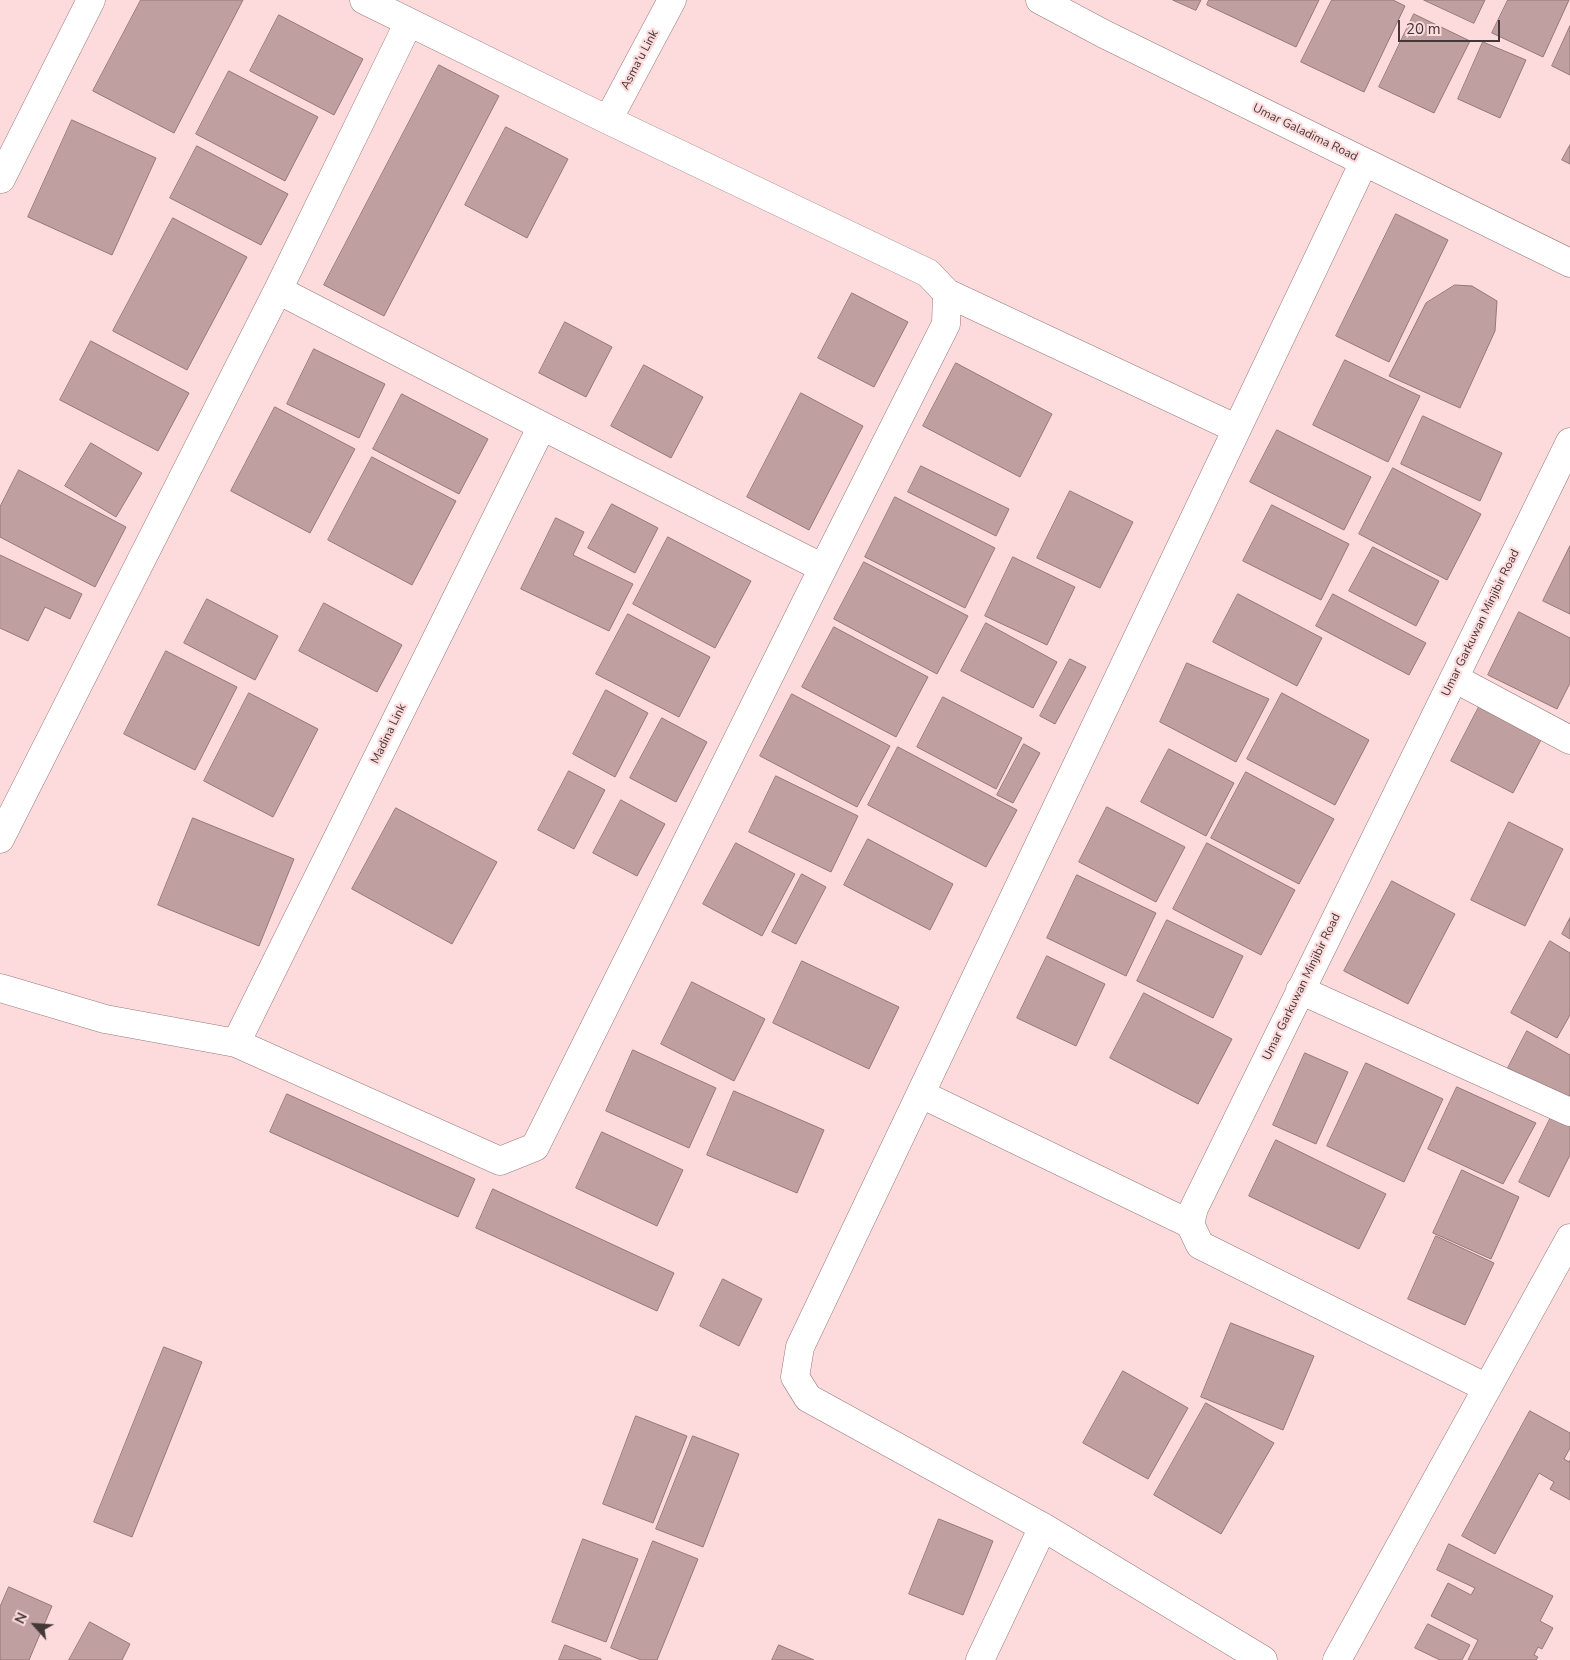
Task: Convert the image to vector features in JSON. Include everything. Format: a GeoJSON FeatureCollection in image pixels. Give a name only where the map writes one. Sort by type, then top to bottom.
{"type":"FeatureCollection","features":[{"type":"Feature","properties":{"kind":"street"},"geometry":{"type":"LineString","coordinates":[[0,179],[91,0]]}},
{"type":"Feature","properties":{"kind":"street"},"geometry":{"type":"LineString","coordinates":[[364,0],[608,120],[928,273],[948,293],[1237,429]]}},
{"type":"Feature","properties":{"kind":"street","name":"Asma'u Link"},"geometry":{"type":"LineString","coordinates":[[608,120],[672,0]]}},
{"type":"Feature","properties":{"kind":"street","name":"Umar Galadima Road"},"geometry":{"type":"LineString","coordinates":[[1040,0],[1104,34],[1570,263]]}},
{"type":"Feature","properties":{"kind":"street"},"geometry":{"type":"LineString","coordinates":[[0,839],[278,290],[409,22]]}},
{"type":"Feature","properties":{"kind":"street"},"geometry":{"type":"LineString","coordinates":[[1263,1660],[1043,1527],[808,1398],[795,1378],[800,1347],[1364,162]]}},
{"type":"Feature","properties":{"kind":"street"},"geometry":{"type":"LineString","coordinates":[[278,290],[823,568]]}},
{"type":"Feature","properties":{"kind":"street"},"geometry":{"type":"LineString","coordinates":[[0,988],[105,1018],[236,1043],[500,1161],[535,1147],[946,324],[948,293]]}},
{"type":"Feature","properties":{"kind":"street","name":"Madina Link"},"geometry":{"type":"LineString","coordinates":[[236,1043],[542,426]]}},
{"type":"Feature","properties":{"kind":"street","name":"Umar Garkuwan Minjibir Road"},"geometry":{"type":"LineString","coordinates":[[1190,1224],[1194,1208],[1570,442]]}},
{"type":"Feature","properties":{"kind":"street"},"geometry":{"type":"LineString","coordinates":[[1454,678],[1570,740]]}},
{"type":"Feature","properties":{"kind":"street"},"geometry":{"type":"LineString","coordinates":[[1300,990],[1570,1112]]}},
{"type":"Feature","properties":{"kind":"street"},"geometry":{"type":"LineString","coordinates":[[921,1094],[1190,1224],[1200,1245],[1486,1388]]}},
{"type":"Feature","properties":{"kind":"street"},"geometry":{"type":"LineString","coordinates":[[1337,1660],[1570,1238]]}},
{"type":"Feature","properties":{"kind":"street"},"geometry":{"type":"LineString","coordinates":[[980,1660],[1043,1527]]}},
{"type":"Feature","properties":{"kind":"building"},"geometry":{"type":"Polygon","coordinates":[[[141,0],[243,0],[174,133],[93,91],[141,0]]]}},
{"type":"Feature","properties":{"kind":"building"},"geometry":{"type":"Polygon","coordinates":[[[1173,0],[1201,0],[1196,10],[1173,0]]]}},
{"type":"Feature","properties":{"kind":"building"},"geometry":{"type":"Polygon","coordinates":[[[1209,0],[1319,0],[1296,47],[1207,5],[1209,0]]]}},
{"type":"Feature","properties":{"kind":"building"},"geometry":{"type":"Polygon","coordinates":[[[1332,0],[1393,0],[1405,6],[1364,92],[1301,62],[1332,0]]]}},
{"type":"Feature","properties":{"kind":"building"},"geometry":{"type":"Polygon","coordinates":[[[1424,0],[1485,0],[1474,23],[1424,0]]]}},
{"type":"Feature","properties":{"kind":"building"},"geometry":{"type":"Polygon","coordinates":[[[1508,0],[1569,0],[1543,57],[1492,33],[1508,0]]]}},
{"type":"Feature","properties":{"kind":"building"},"geometry":{"type":"Polygon","coordinates":[[[1414,14],[1470,41],[1434,113],[1379,87],[1414,14]]]}},
{"type":"Feature","properties":{"kind":"building"},"geometry":{"type":"Polygon","coordinates":[[[279,15],[363,59],[334,115],[250,71],[279,15]]]}},
{"type":"Feature","properties":{"kind":"building"},"geometry":{"type":"Polygon","coordinates":[[[1570,26],[1570,75],[1552,66],[1570,26]]]}},
{"type":"Feature","properties":{"kind":"building"},"geometry":{"type":"Polygon","coordinates":[[[1483,42],[1526,60],[1500,118],[1458,99],[1483,42]]]}},
{"type":"Feature","properties":{"kind":"building"},"geometry":{"type":"Polygon","coordinates":[[[439,65],[499,96],[384,316],[324,285],[439,65]]]}},
{"type":"Feature","properties":{"kind":"building"},"geometry":{"type":"Polygon","coordinates":[[[229,71],[318,117],[285,181],[196,134],[229,71]]]}},
{"type":"Feature","properties":{"kind":"building"},"geometry":{"type":"Polygon","coordinates":[[[72,120],[156,158],[112,255],[28,217],[72,120]]]}},
{"type":"Feature","properties":{"kind":"building"},"geometry":{"type":"Polygon","coordinates":[[[506,127],[568,159],[527,238],[465,205],[506,127]]]}},
{"type":"Feature","properties":{"kind":"building"},"geometry":{"type":"Polygon","coordinates":[[[1570,145],[1570,164],[1562,160],[1570,145]]]}},
{"type":"Feature","properties":{"kind":"building"},"geometry":{"type":"Polygon","coordinates":[[[197,146],[288,194],[261,245],[170,198],[197,146]]]}},
{"type":"Feature","properties":{"kind":"building"},"geometry":{"type":"Polygon","coordinates":[[[1396,214],[1448,240],[1389,362],[1336,336],[1396,214]]]}},
{"type":"Feature","properties":{"kind":"building"},"geometry":{"type":"Polygon","coordinates":[[[173,218],[247,257],[187,370],[113,331],[173,218]]]}},
{"type":"Feature","properties":{"kind":"building"},"geometry":{"type":"Polygon","coordinates":[[[1455,285],[1472,286],[1497,301],[1495,331],[1460,408],[1389,376],[1426,303],[1455,285]]]}},
{"type":"Feature","properties":{"kind":"building"},"geometry":{"type":"Polygon","coordinates":[[[852,293],[908,322],[874,387],[818,358],[852,293]]]}},
{"type":"Feature","properties":{"kind":"building"},"geometry":{"type":"Polygon","coordinates":[[[565,322],[612,347],[586,397],[539,373],[565,322]]]}},
{"type":"Feature","properties":{"kind":"building"},"geometry":{"type":"Polygon","coordinates":[[[91,341],[189,393],[158,451],[60,400],[91,341]]]}},
{"type":"Feature","properties":{"kind":"building"},"geometry":{"type":"Polygon","coordinates":[[[314,349],[385,384],[359,438],[287,404],[314,349]]]}},
{"type":"Feature","properties":{"kind":"building"},"geometry":{"type":"Polygon","coordinates":[[[1345,360],[1420,396],[1388,462],[1313,425],[1345,360]]]}},
{"type":"Feature","properties":{"kind":"building"},"geometry":{"type":"Polygon","coordinates":[[[956,363],[1052,414],[1020,477],[923,426],[956,363]]]}},
{"type":"Feature","properties":{"kind":"building"},"geometry":{"type":"Polygon","coordinates":[[[644,365],[703,397],[671,458],[611,426],[644,365]]]}},
{"type":"Feature","properties":{"kind":"building"},"geometry":{"type":"Polygon","coordinates":[[[801,393],[863,426],[809,530],[747,497],[801,393]]]}},
{"type":"Feature","properties":{"kind":"building"},"geometry":{"type":"Polygon","coordinates":[[[402,394],[488,439],[459,494],[373,449],[402,394]]]}},
{"type":"Feature","properties":{"kind":"building"},"geometry":{"type":"Polygon","coordinates":[[[275,407],[355,449],[310,533],[231,491],[275,407]]]}},
{"type":"Feature","properties":{"kind":"building"},"geometry":{"type":"Polygon","coordinates":[[[1423,416],[1502,453],[1480,501],[1401,464],[1423,416]]]}},
{"type":"Feature","properties":{"kind":"building"},"geometry":{"type":"Polygon","coordinates":[[[1277,430],[1371,477],[1344,530],[1250,482],[1277,430]]]}},
{"type":"Feature","properties":{"kind":"building"},"geometry":{"type":"Polygon","coordinates":[[[91,443],[142,473],[116,517],[65,486],[91,443]]]}},
{"type":"Feature","properties":{"kind":"building"},"geometry":{"type":"Polygon","coordinates":[[[372,457],[456,501],[412,585],[328,540],[372,457]]]}},
{"type":"Feature","properties":{"kind":"building"},"geometry":{"type":"Polygon","coordinates":[[[921,466],[1009,509],[996,536],[908,492],[921,466]]]}},
{"type":"Feature","properties":{"kind":"building"},"geometry":{"type":"Polygon","coordinates":[[[1393,468],[1481,514],[1447,580],[1359,534],[1393,468]]]}},
{"type":"Feature","properties":{"kind":"building"},"geometry":{"type":"Polygon","coordinates":[[[19,470],[126,527],[95,587],[0,537],[0,507],[19,470]]]}},
{"type":"Feature","properties":{"kind":"building"},"geometry":{"type":"Polygon","coordinates":[[[1070,491],[1133,522],[1100,588],[1037,558],[1070,491]]]}},
{"type":"Feature","properties":{"kind":"building"},"geometry":{"type":"Polygon","coordinates":[[[895,497],[995,548],[965,608],[865,557],[895,497]]]}},
{"type":"Feature","properties":{"kind":"building"},"geometry":{"type":"Polygon","coordinates":[[[612,504],[658,528],[635,573],[588,548],[612,504]]]}},
{"type":"Feature","properties":{"kind":"building"},"geometry":{"type":"Polygon","coordinates":[[[1272,505],[1349,544],[1321,600],[1243,561],[1272,505]]]}},
{"type":"Feature","properties":{"kind":"building"},"geometry":{"type":"Polygon","coordinates":[[[556,518],[584,532],[573,555],[633,584],[609,631],[521,589],[556,518]]]}},
{"type":"Feature","properties":{"kind":"building"},"geometry":{"type":"Polygon","coordinates":[[[668,537],[751,581],[715,648],[633,604],[668,537]]]}},
{"type":"Feature","properties":{"kind":"building"},"geometry":{"type":"Polygon","coordinates":[[[1570,546],[1570,614],[1543,601],[1570,546]]]}},
{"type":"Feature","properties":{"kind":"building"},"geometry":{"type":"Polygon","coordinates":[[[1373,547],[1439,581],[1416,626],[1349,591],[1373,547]]]}},
{"type":"Feature","properties":{"kind":"building"},"geometry":{"type":"Polygon","coordinates":[[[0,555],[82,594],[70,619],[45,607],[28,641],[0,628],[0,555]]]}},
{"type":"Feature","properties":{"kind":"building"},"geometry":{"type":"Polygon","coordinates":[[[1013,557],[1075,587],[1047,645],[985,616],[1013,557]]]}},
{"type":"Feature","properties":{"kind":"building"},"geometry":{"type":"Polygon","coordinates":[[[864,562],[968,616],[937,674],[834,619],[864,562]]]}},
{"type":"Feature","properties":{"kind":"building"},"geometry":{"type":"Polygon","coordinates":[[[1238,594],[1322,638],[1297,686],[1213,642],[1238,594]]]}},
{"type":"Feature","properties":{"kind":"building"},"geometry":{"type":"Polygon","coordinates":[[[1333,594],[1426,643],[1409,675],[1316,626],[1333,594]]]}},
{"type":"Feature","properties":{"kind":"building"},"geometry":{"type":"Polygon","coordinates":[[[207,599],[278,636],[255,680],[184,643],[207,599]]]}},
{"type":"Feature","properties":{"kind":"building"},"geometry":{"type":"Polygon","coordinates":[[[324,603],[402,645],[377,692],[299,651],[324,603]]]}},
{"type":"Feature","properties":{"kind":"building"},"geometry":{"type":"Polygon","coordinates":[[[1519,612],[1570,638],[1570,683],[1557,709],[1488,675],[1519,612]]]}},
{"type":"Feature","properties":{"kind":"building"},"geometry":{"type":"Polygon","coordinates":[[[628,614],[710,657],[679,717],[596,674],[628,614]]]}},
{"type":"Feature","properties":{"kind":"building"},"geometry":{"type":"Polygon","coordinates":[[[986,623],[1057,662],[1033,708],[961,671],[986,623]]]}},
{"type":"Feature","properties":{"kind":"building"},"geometry":{"type":"Polygon","coordinates":[[[834,627],[928,677],[896,737],[802,687],[834,627]]]}},
{"type":"Feature","properties":{"kind":"building"},"geometry":{"type":"Polygon","coordinates":[[[166,651],[237,687],[195,770],[124,734],[166,651]]]}},
{"type":"Feature","properties":{"kind":"building"},"geometry":{"type":"Polygon","coordinates":[[[1070,659],[1086,667],[1055,724],[1040,716],[1070,659]]]}},
{"type":"Feature","properties":{"kind":"building"},"geometry":{"type":"Polygon","coordinates":[[[1187,663],[1269,699],[1236,762],[1160,722],[1187,663]]]}},
{"type":"Feature","properties":{"kind":"building"},"geometry":{"type":"Polygon","coordinates":[[[606,690],[648,713],[615,777],[573,754],[606,690]]]}},
{"type":"Feature","properties":{"kind":"building"},"geometry":{"type":"Polygon","coordinates":[[[249,693],[318,729],[273,817],[204,781],[249,693]]]}},
{"type":"Feature","properties":{"kind":"building"},"geometry":{"type":"Polygon","coordinates":[[[1282,693],[1369,740],[1335,805],[1247,759],[1282,693]]]}},
{"type":"Feature","properties":{"kind":"building"},"geometry":{"type":"Polygon","coordinates":[[[792,694],[890,746],[857,807],[760,756],[792,694]]]}},
{"type":"Feature","properties":{"kind":"building"},"geometry":{"type":"Polygon","coordinates":[[[943,697],[1022,738],[996,789],[917,747],[943,697]]]}},
{"type":"Feature","properties":{"kind":"building"},"geometry":{"type":"Polygon","coordinates":[[[1479,707],[1541,740],[1513,793],[1451,761],[1479,707]]]}},
{"type":"Feature","properties":{"kind":"building"},"geometry":{"type":"Polygon","coordinates":[[[662,718],[707,742],[676,802],[630,778],[662,718]]]}},
{"type":"Feature","properties":{"kind":"building"},"geometry":{"type":"Polygon","coordinates":[[[1024,744],[1040,753],[1013,803],[997,795],[1024,744]]]}},
{"type":"Feature","properties":{"kind":"building"},"geometry":{"type":"Polygon","coordinates":[[[898,747],[1017,810],[986,867],[868,805],[898,747]]]}},
{"type":"Feature","properties":{"kind":"building"},"geometry":{"type":"Polygon","coordinates":[[[1169,749],[1234,783],[1206,836],[1141,802],[1169,749]]]}},
{"type":"Feature","properties":{"kind":"building"},"geometry":{"type":"Polygon","coordinates":[[[569,771],[605,790],[574,849],[538,830],[569,771]]]}},
{"type":"Feature","properties":{"kind":"building"},"geometry":{"type":"Polygon","coordinates":[[[1246,772],[1334,819],[1299,884],[1211,838],[1246,772]]]}},
{"type":"Feature","properties":{"kind":"building"},"geometry":{"type":"Polygon","coordinates":[[[776,776],[858,816],[831,872],[749,832],[776,776]]]}},
{"type":"Feature","properties":{"kind":"building"},"geometry":{"type":"Polygon","coordinates":[[[621,800],[665,824],[637,876],[593,853],[621,800]]]}},
{"type":"Feature","properties":{"kind":"building"},"geometry":{"type":"Polygon","coordinates":[[[1107,807],[1185,847],[1156,902],[1079,862],[1107,807]]]}},
{"type":"Feature","properties":{"kind":"building"},"geometry":{"type":"Polygon","coordinates":[[[396,808],[497,862],[452,944],[352,889],[396,808]]]}},
{"type":"Feature","properties":{"kind":"building"},"geometry":{"type":"Polygon","coordinates":[[[193,818],[294,859],[259,946],[158,905],[193,818]]]}},
{"type":"Feature","properties":{"kind":"building"},"geometry":{"type":"Polygon","coordinates":[[[1509,822],[1563,849],[1525,926],[1471,900],[1509,822]]]}},
{"type":"Feature","properties":{"kind":"building"},"geometry":{"type":"Polygon","coordinates":[[[868,839],[953,884],[930,930],[844,885],[868,839]]]}},
{"type":"Feature","properties":{"kind":"building"},"geometry":{"type":"Polygon","coordinates":[[[736,843],[795,874],[762,936],[703,904],[736,843]]]}},
{"type":"Feature","properties":{"kind":"building"},"geometry":{"type":"Polygon","coordinates":[[[1207,843],[1295,890],[1261,955],[1173,909],[1207,843]]]}},
{"type":"Feature","properties":{"kind":"building"},"geometry":{"type":"Polygon","coordinates":[[[802,874],[826,887],[796,944],[772,932],[802,874]]]}},
{"type":"Feature","properties":{"kind":"building"},"geometry":{"type":"Polygon","coordinates":[[[1077,875],[1156,913],[1126,976],[1047,938],[1077,875]]]}},
{"type":"Feature","properties":{"kind":"building"},"geometry":{"type":"Polygon","coordinates":[[[1392,881],[1455,914],[1408,1004],[1344,971],[1392,881]]]}},
{"type":"Feature","properties":{"kind":"building"},"geometry":{"type":"Polygon","coordinates":[[[1570,918],[1570,939],[1562,934],[1570,918]]]}},
{"type":"Feature","properties":{"kind":"building"},"geometry":{"type":"Polygon","coordinates":[[[1167,920],[1243,956],[1213,1018],[1137,981],[1167,920]]]}},
{"type":"Feature","properties":{"kind":"building"},"geometry":{"type":"Polygon","coordinates":[[[1550,941],[1570,953],[1570,1015],[1557,1038],[1511,1013],[1550,941]]]}},
{"type":"Feature","properties":{"kind":"building"},"geometry":{"type":"Polygon","coordinates":[[[1047,956],[1105,984],[1076,1046],[1017,1018],[1047,956]]]}},
{"type":"Feature","properties":{"kind":"building"},"geometry":{"type":"Polygon","coordinates":[[[802,961],[899,1007],[869,1069],[773,1023],[802,961]]]}},
{"type":"Feature","properties":{"kind":"building"},"geometry":{"type":"Polygon","coordinates":[[[692,982],[765,1019],[734,1081],[661,1044],[692,982]]]}},
{"type":"Feature","properties":{"kind":"building"},"geometry":{"type":"Polygon","coordinates":[[[1144,993],[1232,1039],[1198,1104],[1110,1058],[1144,993]]]}},
{"type":"Feature","properties":{"kind":"building"},"geometry":{"type":"Polygon","coordinates":[[[1527,1031],[1570,1055],[1570,1102],[1508,1068],[1527,1031]]]}},
{"type":"Feature","properties":{"kind":"building"},"geometry":{"type":"Polygon","coordinates":[[[633,1050],[716,1088],[689,1148],[606,1111],[633,1050]]]}},
{"type":"Feature","properties":{"kind":"building"},"geometry":{"type":"Polygon","coordinates":[[[1305,1053],[1348,1072],[1316,1144],[1273,1125],[1305,1053]]]}},
{"type":"Feature","properties":{"kind":"building"},"geometry":{"type":"Polygon","coordinates":[[[1366,1063],[1443,1099],[1404,1182],[1327,1146],[1366,1063]]]}},
{"type":"Feature","properties":{"kind":"building"},"geometry":{"type":"Polygon","coordinates":[[[1457,1087],[1536,1123],[1503,1184],[1428,1149],[1457,1087]]]}},
{"type":"Feature","properties":{"kind":"building"},"geometry":{"type":"Polygon","coordinates":[[[734,1091],[824,1130],[797,1193],[707,1155],[734,1091]]]}},
{"type":"Feature","properties":{"kind":"building"},"geometry":{"type":"Polygon","coordinates":[[[287,1094],[475,1179],[458,1217],[270,1132],[287,1094]]]}},
{"type":"Feature","properties":{"kind":"building"},"geometry":{"type":"Polygon","coordinates":[[[1553,1113],[1570,1122],[1570,1155],[1549,1197],[1519,1182],[1553,1113]]]}},
{"type":"Feature","properties":{"kind":"building"},"geometry":{"type":"Polygon","coordinates":[[[602,1132],[683,1170],[657,1226],[576,1188],[602,1132]]]}},
{"type":"Feature","properties":{"kind":"building"},"geometry":{"type":"Polygon","coordinates":[[[1276,1140],[1386,1194],[1359,1249],[1249,1196],[1276,1140]]]}},
{"type":"Feature","properties":{"kind":"building"},"geometry":{"type":"Polygon","coordinates":[[[1462,1170],[1519,1197],[1491,1259],[1433,1233],[1462,1170]]]}},
{"type":"Feature","properties":{"kind":"building"},"geometry":{"type":"Polygon","coordinates":[[[493,1189],[674,1273],[657,1311],[476,1228],[493,1189]]]}},
{"type":"Feature","properties":{"kind":"building"},"geometry":{"type":"Polygon","coordinates":[[[1436,1236],[1494,1263],[1465,1325],[1408,1299],[1436,1236]]]}},
{"type":"Feature","properties":{"kind":"building"},"geometry":{"type":"Polygon","coordinates":[[[723,1279],[762,1299],[739,1346],[700,1326],[723,1279]]]}},
{"type":"Feature","properties":{"kind":"building"},"geometry":{"type":"Polygon","coordinates":[[[1231,1323],[1314,1356],[1283,1430],[1201,1397],[1231,1323]]]}},
{"type":"Feature","properties":{"kind":"building"},"geometry":{"type":"Polygon","coordinates":[[[164,1347],[202,1362],[132,1537],[94,1522],[164,1347]]]}},
{"type":"Feature","properties":{"kind":"building"},"geometry":{"type":"Polygon","coordinates":[[[1123,1371],[1188,1408],[1148,1479],[1083,1443],[1123,1371]]]}},
{"type":"Feature","properties":{"kind":"building"},"geometry":{"type":"Polygon","coordinates":[[[1206,1403],[1274,1443],[1221,1534],[1154,1495],[1206,1403]]]}},
{"type":"Feature","properties":{"kind":"building"},"geometry":{"type":"Polygon","coordinates":[[[1530,1411],[1570,1433],[1570,1448],[1564,1459],[1569,1462],[1570,1460],[1570,1500],[1550,1489],[1554,1482],[1539,1473],[1495,1554],[1462,1536],[1530,1411]]]}},
{"type":"Feature","properties":{"kind":"building"},"geometry":{"type":"Polygon","coordinates":[[[636,1416],[687,1436],[653,1523],[603,1504],[636,1416]]]}},
{"type":"Feature","properties":{"kind":"building"},"geometry":{"type":"Polygon","coordinates":[[[693,1436],[739,1454],[703,1547],[656,1529],[693,1436]]]}},
{"type":"Feature","properties":{"kind":"building"},"geometry":{"type":"Polygon","coordinates":[[[939,1519],[993,1541],[963,1615],[909,1594],[939,1519]]]}},
{"type":"Feature","properties":{"kind":"building"},"geometry":{"type":"Polygon","coordinates":[[[583,1539],[638,1559],[606,1642],[552,1622],[583,1539]]]}},
{"type":"Feature","properties":{"kind":"building"},"geometry":{"type":"Polygon","coordinates":[[[653,1541],[698,1559],[657,1660],[641,1660],[611,1648],[653,1541]]]}},
{"type":"Feature","properties":{"kind":"building"},"geometry":{"type":"Polygon","coordinates":[[[1449,1544],[1553,1596],[1540,1621],[1553,1628],[1542,1649],[1538,1647],[1534,1655],[1538,1657],[1536,1660],[1468,1660],[1478,1640],[1431,1616],[1448,1583],[1471,1595],[1475,1588],[1437,1570],[1449,1544]]]}},
{"type":"Feature","properties":{"kind":"building"},"geometry":{"type":"Polygon","coordinates":[[[9,1587],[52,1606],[29,1660],[0,1660],[0,1607],[9,1587]]]}},
{"type":"Feature","properties":{"kind":"building"},"geometry":{"type":"Polygon","coordinates":[[[90,1622],[130,1644],[122,1660],[69,1660],[90,1622]]]}},
{"type":"Feature","properties":{"kind":"building"},"geometry":{"type":"Polygon","coordinates":[[[1428,1624],[1470,1645],[1462,1660],[1440,1660],[1415,1648],[1428,1624]]]}},
{"type":"Feature","properties":{"kind":"building"},"geometry":{"type":"Polygon","coordinates":[[[565,1645],[601,1659],[601,1660],[559,1660],[565,1645]]]}},
{"type":"Feature","properties":{"kind":"building"},"geometry":{"type":"Polygon","coordinates":[[[779,1645],[814,1660],[772,1660],[779,1645]]]}}]}
